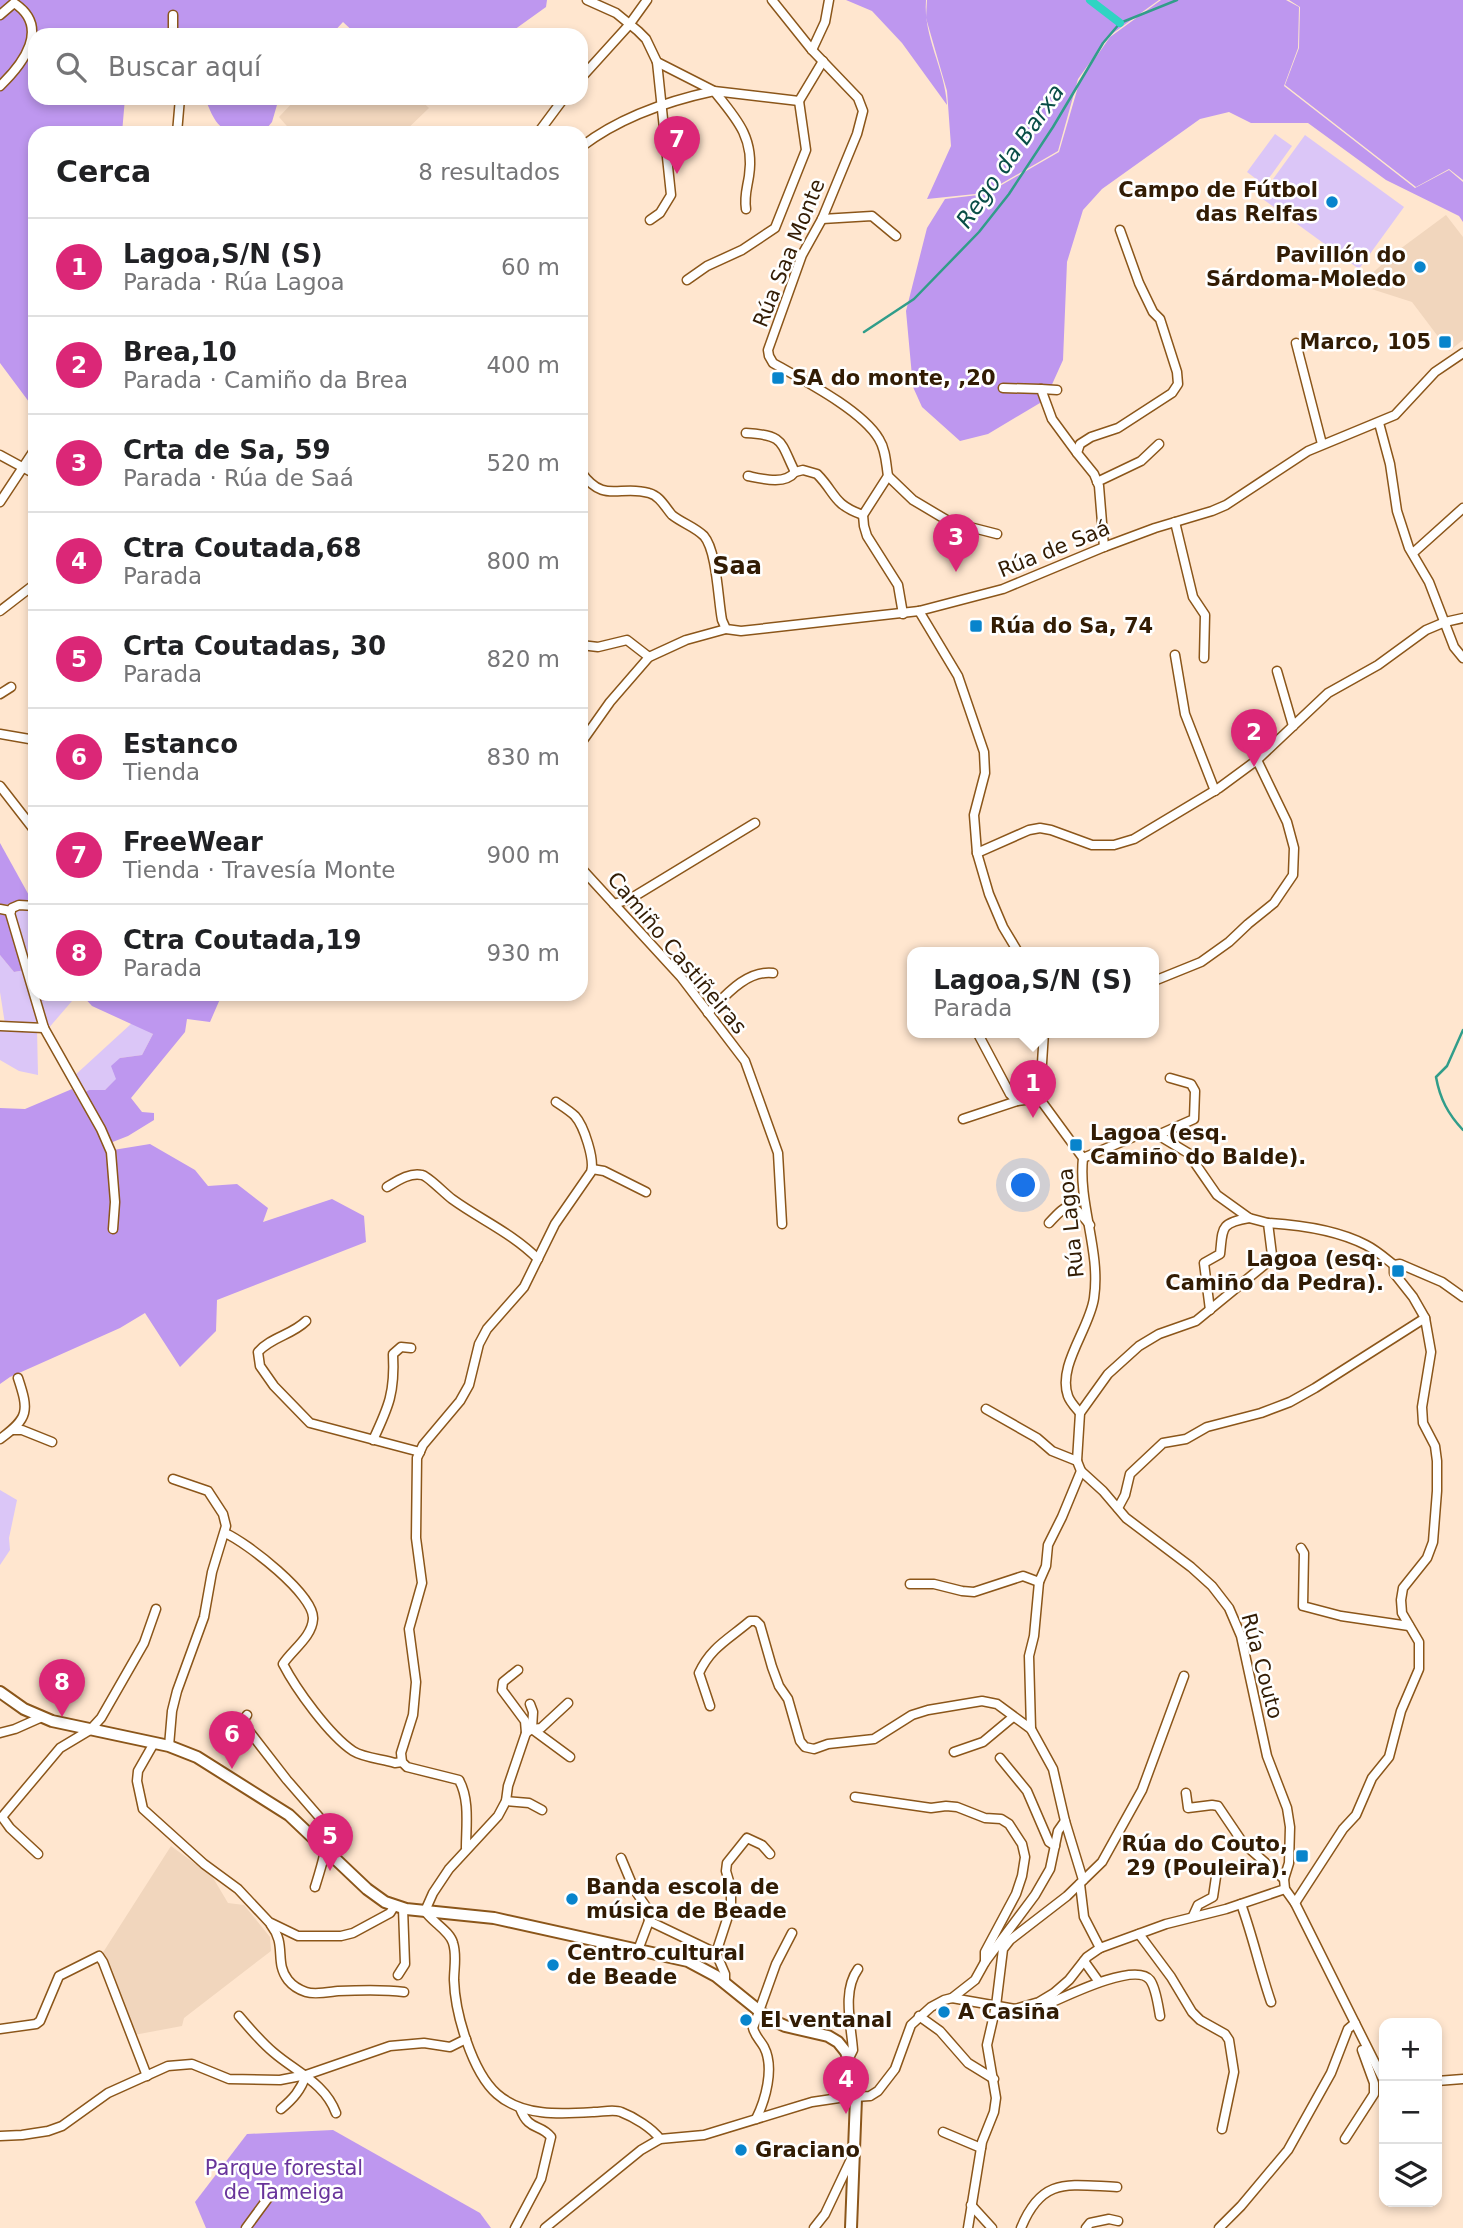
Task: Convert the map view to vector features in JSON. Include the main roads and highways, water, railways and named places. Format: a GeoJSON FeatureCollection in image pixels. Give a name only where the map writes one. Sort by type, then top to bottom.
{"type":"FeatureCollection","features":[{"type":"Feature","properties":{"kind":"waterway"},"geometry":{"type":"LineString","coordinates":[[1090,0],[1120,23]]}},
{"type":"Feature","properties":{"kind":"waterway","name":"Rego da Barxa"},"geometry":{"type":"LineString","coordinates":[[864,332],[914,299],[979,232],[1009,194],[1103,43],[1120,23],[1177,0]]}},
{"type":"Feature","properties":{"kind":"waterway"},"geometry":{"type":"LineString","coordinates":[[1463,1030],[1447,1066],[1436,1077],[1445,1106],[1463,1130]]}},
{"type":"Feature","properties":{"kind":"place","name":"FreeWear"},"geometry":{"type":"Point","coordinates":[677,174]}},
{"type":"Feature","properties":{"kind":"place","name":"Campo de Fútbol das Relfas"},"geometry":{"type":"Point","coordinates":[1332,202]}},
{"type":"Feature","properties":{"kind":"place","name":"Pavillón do Sárdoma-Moledo"},"geometry":{"type":"Point","coordinates":[1420,267]}},
{"type":"Feature","properties":{"kind":"place","name":"Marco, 105"},"geometry":{"type":"Point","coordinates":[1445,342]}},
{"type":"Feature","properties":{"kind":"place","name":"SA do monte, ,20"},"geometry":{"type":"Point","coordinates":[778,378]}},
{"type":"Feature","properties":{"kind":"place","name":"Crta de Sa, 59"},"geometry":{"type":"Point","coordinates":[956,572]}},
{"type":"Feature","properties":{"kind":"place","name":"Rúa do Sa, 74"},"geometry":{"type":"Point","coordinates":[976,626]}},
{"type":"Feature","properties":{"kind":"place","name":"Brea,10"},"geometry":{"type":"Point","coordinates":[1254,767]}},
{"type":"Feature","properties":{"kind":"place","name":"Lagoa,S/N (S)"},"geometry":{"type":"Point","coordinates":[1033,1118]}},
{"type":"Feature","properties":{"kind":"place","name":"Lagoa (esq. Camiño do Balde)."},"geometry":{"type":"Point","coordinates":[1076,1145]}},
{"type":"Feature","properties":{"kind":"place","name":"Lagoa (esq. Camiño da Pedra)."},"geometry":{"type":"Point","coordinates":[1398,1271]}},
{"type":"Feature","properties":{"kind":"place","name":"Ctra Coutada,19"},"geometry":{"type":"Point","coordinates":[62,1717]}},
{"type":"Feature","properties":{"kind":"place","name":"Estanco"},"geometry":{"type":"Point","coordinates":[232,1769]}},
{"type":"Feature","properties":{"kind":"place","name":"Rúa do Couto, 29 (Pouleira)."},"geometry":{"type":"Point","coordinates":[1302,1856]}},
{"type":"Feature","properties":{"kind":"place","name":"Crta Coutadas, 30"},"geometry":{"type":"Point","coordinates":[330,1871]}},
{"type":"Feature","properties":{"kind":"place","name":"Banda escola de música de Beade"},"geometry":{"type":"Point","coordinates":[572,1899]}},
{"type":"Feature","properties":{"kind":"place","name":"Centro cultural de Beade"},"geometry":{"type":"Point","coordinates":[553,1965]}},
{"type":"Feature","properties":{"kind":"place","name":"A Casiña"},"geometry":{"type":"Point","coordinates":[944,2012]}},
{"type":"Feature","properties":{"kind":"place","name":"El ventanal"},"geometry":{"type":"Point","coordinates":[746,2020]}},
{"type":"Feature","properties":{"kind":"place","name":"Ctra Coutada,68"},"geometry":{"type":"Point","coordinates":[846,2114]}},
{"type":"Feature","properties":{"kind":"place","name":"Graciano"},"geometry":{"type":"Point","coordinates":[741,2150]}},
{"type":"Feature","properties":{"kind":"district","name":"Saa"},"geometry":{"type":"Point","coordinates":[737,566]}},
{"type":"Feature","properties":{"kind":"park label","name":"Parque forestal de Tameiga"},"geometry":{"type":"Point","coordinates":[284,2180]}}]}
